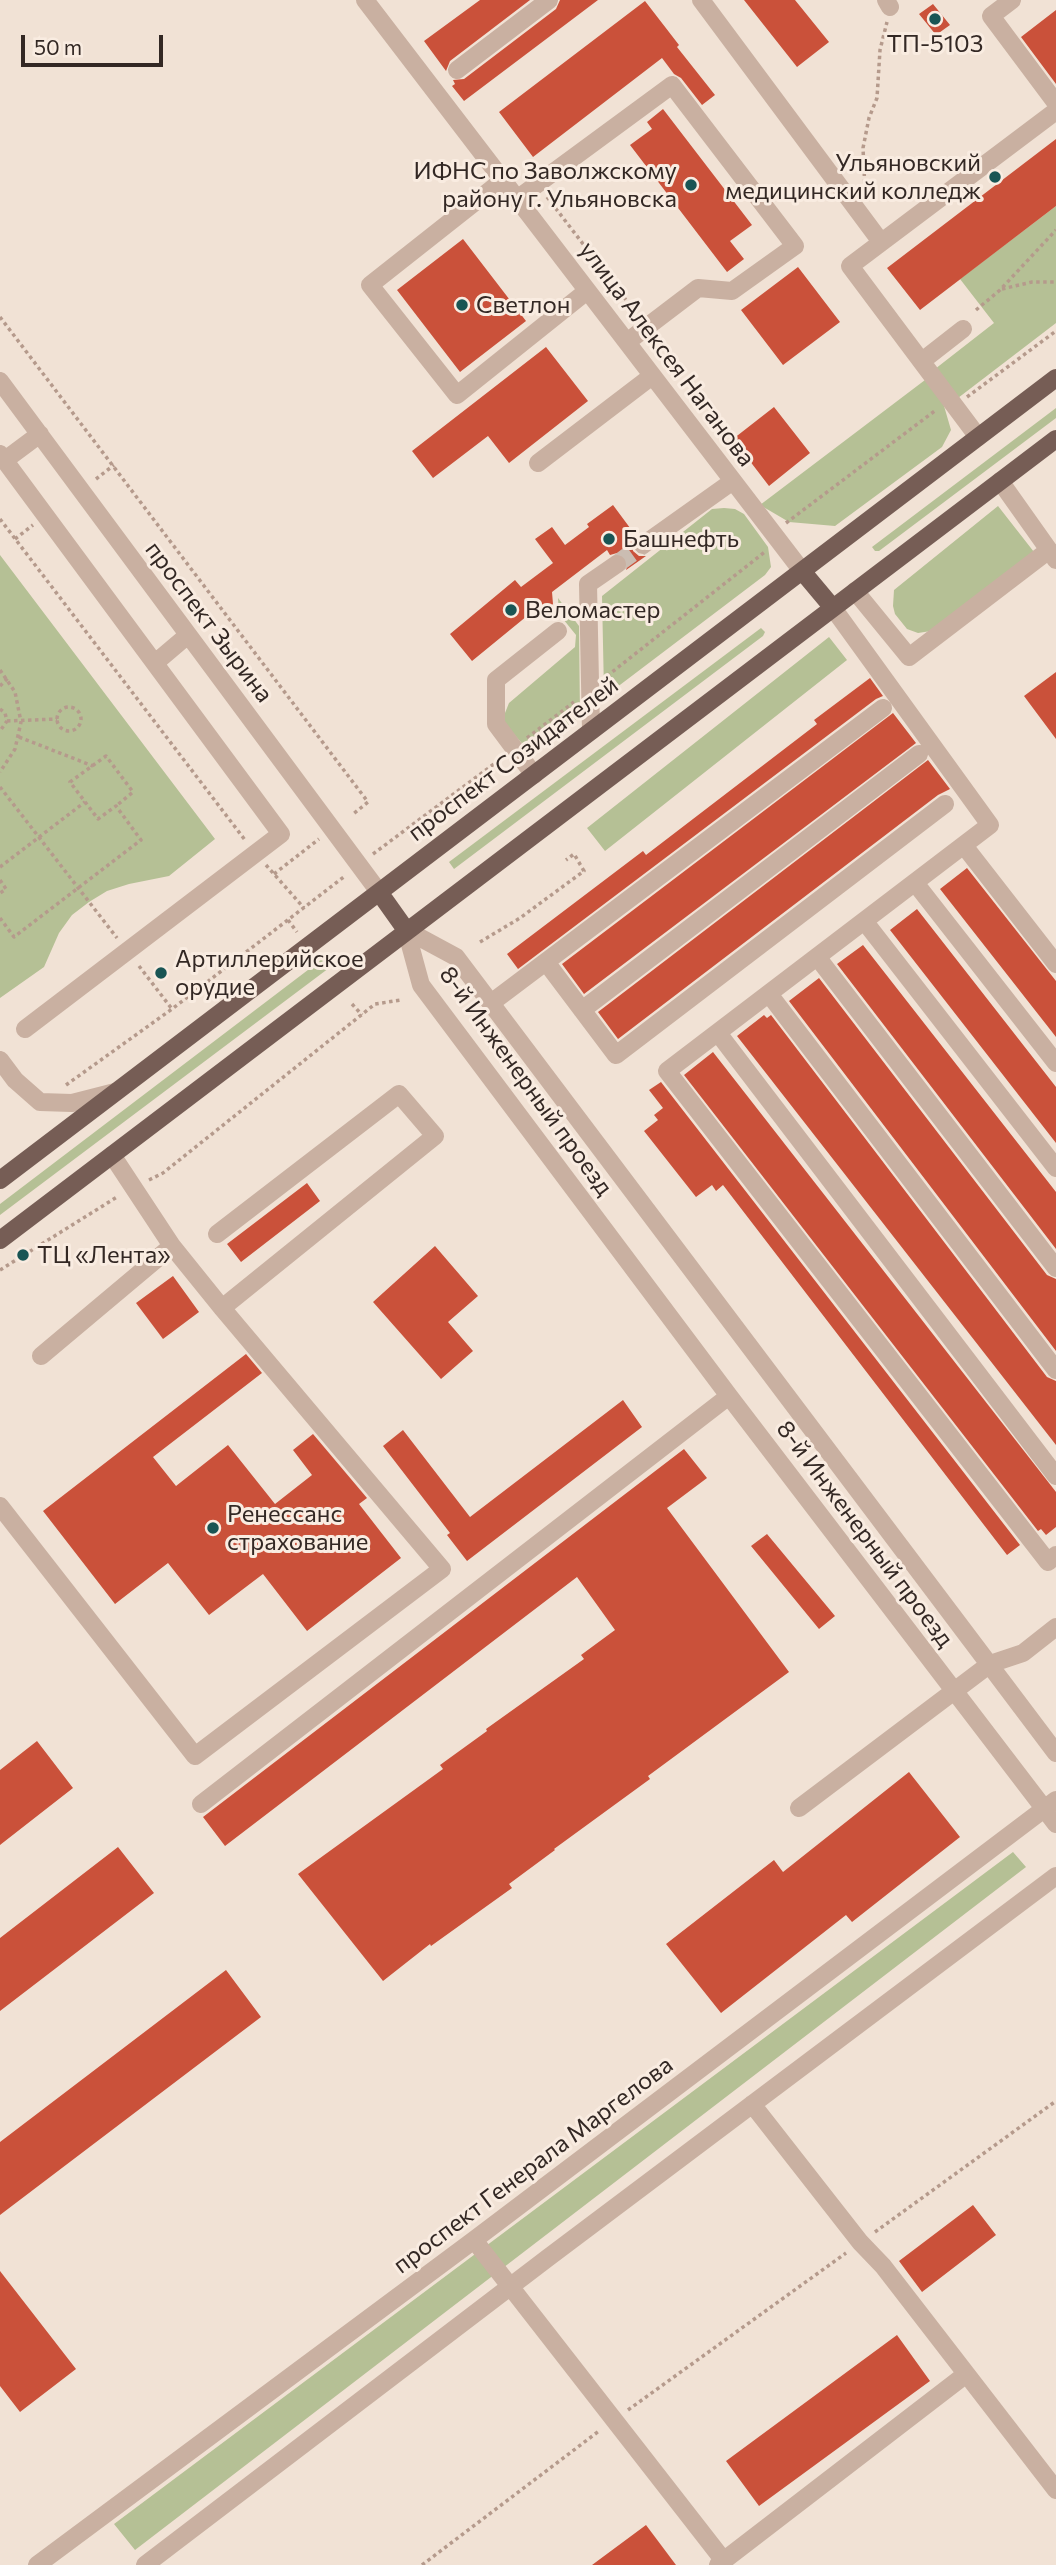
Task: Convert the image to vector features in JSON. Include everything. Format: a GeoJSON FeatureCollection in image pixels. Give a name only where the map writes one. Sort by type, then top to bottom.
{"type":"FeatureCollection","features":[{"type":"Feature","properties":{"kind":"main road","name":"проспект Созидателей"},"geometry":{"type":"LineString","coordinates":[[0,1180],[1056,378]]}},
{"type":"Feature","properties":{"kind":"main road"},"geometry":{"type":"LineString","coordinates":[[0,1240],[1056,439]]}},
{"type":"Feature","properties":{"kind":"main road"},"geometry":{"type":"LineString","coordinates":[[802,571],[833,608]]}},
{"type":"Feature","properties":{"kind":"main road"},"geometry":{"type":"LineString","coordinates":[[379,892],[406,930]]}},
{"type":"Feature","properties":{"kind":"street","name":"улица Алексея Наганова"},"geometry":{"type":"LineString","coordinates":[[365,0],[802,571]]}},
{"type":"Feature","properties":{"kind":"street"},"geometry":{"type":"LineString","coordinates":[[457,70],[549,0]]}},
{"type":"Feature","properties":{"kind":"street"},"geometry":{"type":"LineString","coordinates":[[701,0],[881,242]]}},
{"type":"Feature","properties":{"kind":"street"},"geometry":{"type":"LineString","coordinates":[[1012,0],[991,16],[1056,103]]}},
{"type":"Feature","properties":{"kind":"street"},"geometry":{"type":"LineString","coordinates":[[517,199],[672,86],[795,246],[732,291],[698,288],[627,342]]}},
{"type":"Feature","properties":{"kind":"street"},"geometry":{"type":"LineString","coordinates":[[978,437],[850,266],[1056,111]]}},
{"type":"Feature","properties":{"kind":"street"},"geometry":{"type":"LineString","coordinates":[[503,180],[370,285],[457,395],[587,291]]}},
{"type":"Feature","properties":{"kind":"street"},"geometry":{"type":"LineString","coordinates":[[922,362],[963,329]]}},
{"type":"Feature","properties":{"kind":"street"},"geometry":{"type":"LineString","coordinates":[[538,463],[652,376]]}},
{"type":"Feature","properties":{"kind":"street","name":"проспект Зырина"},"geometry":{"type":"LineString","coordinates":[[0,381],[379,892]]}},
{"type":"Feature","properties":{"kind":"street"},"geometry":{"type":"LineString","coordinates":[[25,1029],[282,834],[2,457],[40,434]]}},
{"type":"Feature","properties":{"kind":"street"},"geometry":{"type":"LineString","coordinates":[[643,545],[733,481]]}},
{"type":"Feature","properties":{"kind":"street"},"geometry":{"type":"LineString","coordinates":[[855,591],[909,657],[1052,555],[1000,481]]}},
{"type":"Feature","properties":{"kind":"street"},"geometry":{"type":"LineString","coordinates":[[591,731],[588,584],[617,564]]}},
{"type":"Feature","properties":{"kind":"street"},"geometry":{"type":"LineString","coordinates":[[833,608],[990,825],[965,847],[667,1071],[1048,1562],[1056,1555]]}},
{"type":"Feature","properties":{"kind":"street"},"geometry":{"type":"LineString","coordinates":[[534,775],[496,724],[496,680],[558,631]]}},
{"type":"Feature","properties":{"kind":"street"},"geometry":{"type":"LineString","coordinates":[[155,663],[188,635]]}},
{"type":"Feature","properties":{"kind":"street"},"geometry":{"type":"LineString","coordinates":[[491,1003],[883,708]]}},
{"type":"Feature","properties":{"kind":"street"},"geometry":{"type":"LineString","coordinates":[[582,1010],[919,754]]}},
{"type":"Feature","properties":{"kind":"street"},"geometry":{"type":"LineString","coordinates":[[545,962],[616,1055],[945,804]]}},
{"type":"Feature","properties":{"kind":"street"},"geometry":{"type":"LineString","coordinates":[[965,847],[1056,964]]}},
{"type":"Feature","properties":{"kind":"street"},"geometry":{"type":"LineString","coordinates":[[916,884],[1056,1063]]}},
{"type":"Feature","properties":{"kind":"street"},"geometry":{"type":"LineString","coordinates":[[865,922],[1056,1168]]}},
{"type":"Feature","properties":{"kind":"street","name":"8-й Инженерный проезд"},"geometry":{"type":"LineString","coordinates":[[406,930],[456,957],[1056,1753]]}},
{"type":"Feature","properties":{"kind":"street","name":"8-й Инженерный проезд"},"geometry":{"type":"LineString","coordinates":[[406,930],[421,985],[954,1691],[1050,1805],[1056,1824]]}},
{"type":"Feature","properties":{"kind":"street"},"geometry":{"type":"LineString","coordinates":[[818,958],[1056,1268]]}},
{"type":"Feature","properties":{"kind":"street"},"geometry":{"type":"LineString","coordinates":[[769,994],[1056,1370]]}},
{"type":"Feature","properties":{"kind":"street"},"geometry":{"type":"LineString","coordinates":[[718,1032],[1056,1476]]}},
{"type":"Feature","properties":{"kind":"street"},"geometry":{"type":"LineString","coordinates":[[0,1060],[15,1080],[40,1102],[72,1104],[118,1091]]}},
{"type":"Feature","properties":{"kind":"street"},"geometry":{"type":"LineString","coordinates":[[216,1234],[399,1094],[435,1136],[222,1308]]}},
{"type":"Feature","properties":{"kind":"street"},"geometry":{"type":"LineString","coordinates":[[0,1506],[195,1756],[442,1569],[222,1308],[172,1245],[112,1154]]}},
{"type":"Feature","properties":{"kind":"street"},"geometry":{"type":"LineString","coordinates":[[41,1356],[172,1245]]}},
{"type":"Feature","properties":{"kind":"street"},"geometry":{"type":"LineString","coordinates":[[201,1804],[729,1396]]}},
{"type":"Feature","properties":{"kind":"street"},"geometry":{"type":"LineString","coordinates":[[799,1808],[989,1664],[1023,1653],[1056,1627]]}},
{"type":"Feature","properties":{"kind":"street","name":"проспект Генерала Маргелова"},"geometry":{"type":"LineString","coordinates":[[49,2561],[1050,1805]]}},
{"type":"Feature","properties":{"kind":"street"},"geometry":{"type":"LineString","coordinates":[[145,2565],[509,2287],[1056,1876]]}},
{"type":"Feature","properties":{"kind":"street"},"geometry":{"type":"LineString","coordinates":[[752,2104],[860,2242],[883,2266],[1056,2490]]}},
{"type":"Feature","properties":{"kind":"street"},"geometry":{"type":"LineString","coordinates":[[468,2244],[509,2287],[721,2563],[965,2375]]}},
{"type":"Feature","properties":{"kind":"path"},"geometry":{"type":"LineString","coordinates":[[865,190],[863,148],[869,118],[877,98],[880,50],[888,3]]}},
{"type":"Feature","properties":{"kind":"path"},"geometry":{"type":"LineString","coordinates":[[537,184],[647,327]]}},
{"type":"Feature","properties":{"kind":"path"},"geometry":{"type":"LineString","coordinates":[[976,310],[1000,290],[1056,230]]}},
{"type":"Feature","properties":{"kind":"path"},"geometry":{"type":"LineString","coordinates":[[1000,290],[1032,282],[1056,282]]}},
{"type":"Feature","properties":{"kind":"path"},"geometry":{"type":"LineString","coordinates":[[0,317],[368,802],[352,816]]}},
{"type":"Feature","properties":{"kind":"path"},"geometry":{"type":"LineString","coordinates":[[65,1086],[172,1009],[591,689],[940,406],[955,406],[1056,331]]}},
{"type":"Feature","properties":{"kind":"path"},"geometry":{"type":"LineString","coordinates":[[81,490],[114,466]]}},
{"type":"Feature","properties":{"kind":"path"},"geometry":{"type":"LineString","coordinates":[[15,539],[46,516]]}},
{"type":"Feature","properties":{"kind":"path"},"geometry":{"type":"LineString","coordinates":[[0,519],[255,854],[304,908]]}},
{"type":"Feature","properties":{"kind":"path"},"geometry":{"type":"LineString","coordinates":[[0,670],[8,678],[15,692],[21,720],[19,737],[10,760],[0,772]]}},
{"type":"Feature","properties":{"kind":"path"},"geometry":{"type":"LineString","coordinates":[[0,686],[8,678]]}},
{"type":"Feature","properties":{"kind":"path"},"geometry":{"type":"LineString","coordinates":[[70,707],[78,710],[81,718],[80,725],[70,731],[59,727],[57,719],[59,712],[70,707]]}},
{"type":"Feature","properties":{"kind":"path"},"geometry":{"type":"LineString","coordinates":[[0,709],[5,713],[7,721],[0,731]]}},
{"type":"Feature","properties":{"kind":"path"},"geometry":{"type":"LineString","coordinates":[[7,721],[57,719]]}},
{"type":"Feature","properties":{"kind":"path"},"geometry":{"type":"LineString","coordinates":[[19,737],[93,766]]}},
{"type":"Feature","properties":{"kind":"path"},"geometry":{"type":"LineString","coordinates":[[106,756],[133,793],[98,819],[85,802],[70,782],[106,756]]}},
{"type":"Feature","properties":{"kind":"path"},"geometry":{"type":"LineString","coordinates":[[0,787],[172,1009]]}},
{"type":"Feature","properties":{"kind":"path"},"geometry":{"type":"LineString","coordinates":[[0,867],[85,802]]}},
{"type":"Feature","properties":{"kind":"path"},"geometry":{"type":"LineString","coordinates":[[0,918],[14,937],[141,840],[116,806]]}},
{"type":"Feature","properties":{"kind":"path"},"geometry":{"type":"LineString","coordinates":[[437,807],[446,818]]}},
{"type":"Feature","properties":{"kind":"path"},"geometry":{"type":"LineString","coordinates":[[274,874],[320,838]]}},
{"type":"Feature","properties":{"kind":"path"},"geometry":{"type":"LineString","coordinates":[[480,942],[520,918],[584,871],[574,854],[566,860]]}},
{"type":"Feature","properties":{"kind":"path"},"geometry":{"type":"LineString","coordinates":[[0,880],[6,889],[0,893]]}},
{"type":"Feature","properties":{"kind":"path"},"geometry":{"type":"LineString","coordinates":[[288,920],[297,932]]}},
{"type":"Feature","properties":{"kind":"path"},"geometry":{"type":"LineString","coordinates":[[0,1270],[134,1187],[163,1173],[375,1004],[401,1000]]}},
{"type":"Feature","properties":{"kind":"path"},"geometry":{"type":"LineString","coordinates":[[352,1004],[362,1015]]}},
{"type":"Feature","properties":{"kind":"path"},"geometry":{"type":"LineString","coordinates":[[422,2565],[613,2420],[1056,2101]]}},
{"type":"Feature","properties":{"kind":"green space"},"geometry":{"type":"Polygon","coordinates":[[[1056,206],[1056,323],[958,398],[935,369],[994,323],[960,279],[1056,206]]]}},
{"type":"Feature","properties":{"kind":"green space"},"geometry":{"type":"Polygon","coordinates":[[[925,380],[942,399],[951,430],[942,447],[835,526],[789,522],[760,505],[925,380]]]}},
{"type":"Feature","properties":{"kind":"green space"},"geometry":{"type":"Polygon","coordinates":[[[1056,408],[1056,418],[879,551],[875,551],[872,547],[1056,408]]]}},
{"type":"Feature","properties":{"kind":"green space"},"geometry":{"type":"Polygon","coordinates":[[[998,506],[1034,552],[931,631],[918,633],[907,629],[895,614],[894,590],[998,506]]]}},
{"type":"Feature","properties":{"kind":"green space"},"geometry":{"type":"Polygon","coordinates":[[[712,509],[735,509],[744,514],[768,547],[771,567],[765,575],[608,694],[604,692],[602,596],[712,509]]]}},
{"type":"Feature","properties":{"kind":"green space"},"geometry":{"type":"Polygon","coordinates":[[[0,555],[215,839],[169,876],[107,891],[89,902],[72,915],[59,933],[44,967],[0,998],[0,555]]]}},
{"type":"Feature","properties":{"kind":"green space"},"geometry":{"type":"Polygon","coordinates":[[[558,598],[579,626],[580,716],[536,750],[526,748],[505,724],[505,713],[509,703],[575,647],[576,635],[559,614],[558,598]]]}},
{"type":"Feature","properties":{"kind":"green space"},"geometry":{"type":"Polygon","coordinates":[[[761,628],[765,632],[763,636],[454,869],[449,862],[761,628]]]}},
{"type":"Feature","properties":{"kind":"green space"},"geometry":{"type":"Polygon","coordinates":[[[829,637],[847,660],[605,851],[587,828],[829,637]]]}},
{"type":"Feature","properties":{"kind":"green space"},"geometry":{"type":"Polygon","coordinates":[[[329,956],[333,959],[329,968],[0,1215],[0,1204],[329,956]]]}},
{"type":"Feature","properties":{"kind":"green space"},"geometry":{"type":"Polygon","coordinates":[[[1013,1852],[1026,1867],[135,2550],[114,2524],[1013,1852]]]}},
{"type":"Feature","properties":{"kind":"building"},"geometry":{"type":"Polygon","coordinates":[[[480,0],[530,0],[450,61],[446,71],[424,41],[480,0]]]}},
{"type":"Feature","properties":{"kind":"building"},"geometry":{"type":"Polygon","coordinates":[[[560,0],[598,0],[464,101],[452,86],[455,84],[453,80],[464,79],[556,9],[560,0]]]}},
{"type":"Feature","properties":{"kind":"building"},"geometry":{"type":"Polygon","coordinates":[[[744,0],[795,0],[829,42],[797,67],[744,0]]]}},
{"type":"Feature","properties":{"kind":"building"},"geometry":{"type":"Polygon","coordinates":[[[645,1],[715,95],[702,105],[662,58],[533,157],[499,112],[645,1]]]}},
{"type":"Feature","properties":{"kind":"building","name":"ТП-5103"},"geometry":{"type":"Polygon","coordinates":[[[933,4],[950,25],[936,35],[919,14],[933,4]]]}},
{"type":"Feature","properties":{"kind":"building"},"geometry":{"type":"Polygon","coordinates":[[[1056,10],[1056,84],[1021,37],[1056,10]]]}},
{"type":"Feature","properties":{"kind":"building","name":"ИФНС по Заволжскому району г. Ульяновска"},"geometry":{"type":"Polygon","coordinates":[[[663,109],[752,225],[730,241],[744,259],[727,272],[630,145],[652,129],[647,122],[663,109]]]}},
{"type":"Feature","properties":{"kind":"building"},"geometry":{"type":"Polygon","coordinates":[[[1056,139],[1056,206],[920,310],[887,268],[1056,139]]]}},
{"type":"Feature","properties":{"kind":"building","name":"Светлон"},"geometry":{"type":"Polygon","coordinates":[[[463,239],[526,321],[460,372],[397,290],[463,239]]]}},
{"type":"Feature","properties":{"kind":"building"},"geometry":{"type":"Polygon","coordinates":[[[798,267],[840,322],[783,365],[741,310],[798,267]]]}},
{"type":"Feature","properties":{"kind":"building"},"geometry":{"type":"Polygon","coordinates":[[[546,347],[588,401],[509,463],[488,436],[433,478],[412,451],[546,347]]]}},
{"type":"Feature","properties":{"kind":"building"},"geometry":{"type":"Polygon","coordinates":[[[774,407],[810,453],[769,486],[733,439],[774,407]]]}},
{"type":"Feature","properties":{"kind":"building"},"geometry":{"type":"Polygon","coordinates":[[[613,505],[636,536],[632,541],[633,551],[639,556],[646,556],[626,570],[626,557],[617,553],[610,555],[607,550],[552,592],[553,604],[546,610],[538,607],[472,661],[450,634],[515,580],[521,587],[553,563],[535,539],[552,527],[565,545],[613,505]]]}},
{"type":"Feature","properties":{"kind":"building"},"geometry":{"type":"Polygon","coordinates":[[[1056,672],[1056,739],[1024,696],[1056,672]]]}},
{"type":"Feature","properties":{"kind":"building"},"geometry":{"type":"Polygon","coordinates":[[[870,678],[883,696],[518,969],[507,954],[643,851],[646,855],[817,724],[814,720],[870,678]]]}},
{"type":"Feature","properties":{"kind":"building"},"geometry":{"type":"Polygon","coordinates":[[[893,713],[916,743],[584,994],[562,964],[893,713]]]}},
{"type":"Feature","properties":{"kind":"building"},"geometry":{"type":"Polygon","coordinates":[[[928,760],[950,789],[938,795],[618,1039],[598,1012],[928,760]]]}},
{"type":"Feature","properties":{"kind":"building"},"geometry":{"type":"Polygon","coordinates":[[[967,868],[1056,981],[1056,1037],[940,889],[967,868]]]}},
{"type":"Feature","properties":{"kind":"building"},"geometry":{"type":"Polygon","coordinates":[[[917,909],[1056,1087],[1056,1143],[890,930],[917,909]]]}},
{"type":"Feature","properties":{"kind":"building"},"geometry":{"type":"Polygon","coordinates":[[[863,945],[1056,1192],[1056,1249],[837,964],[863,945]]]}},
{"type":"Feature","properties":{"kind":"building"},"geometry":{"type":"Polygon","coordinates":[[[819,978],[1047,1275],[1056,1279],[1056,1351],[789,1001],[819,978]]]}},
{"type":"Feature","properties":{"kind":"building"},"geometry":{"type":"Polygon","coordinates":[[[764,1015],[767,1018],[771,1015],[1047,1377],[1056,1381],[1056,1445],[737,1036],[764,1015]]]}},
{"type":"Feature","properties":{"kind":"building"},"geometry":{"type":"Polygon","coordinates":[[[713,1052],[1056,1492],[1056,1527],[1046,1535],[1041,1529],[1038,1531],[684,1075],[713,1052]]]}},
{"type":"Feature","properties":{"kind":"building"},"geometry":{"type":"Polygon","coordinates":[[[661,1082],[1020,1545],[1007,1555],[723,1185],[716,1191],[712,1185],[696,1197],[644,1131],[658,1120],[654,1115],[663,1108],[649,1090],[661,1082]]]}},
{"type":"Feature","properties":{"kind":"building"},"geometry":{"type":"Polygon","coordinates":[[[307,1183],[320,1201],[241,1262],[227,1244],[307,1183]]]}},
{"type":"Feature","properties":{"kind":"building"},"geometry":{"type":"Polygon","coordinates":[[[435,1246],[478,1296],[448,1322],[473,1351],[441,1379],[373,1302],[435,1246]]]}},
{"type":"Feature","properties":{"kind":"building"},"geometry":{"type":"Polygon","coordinates":[[[173,1276],[199,1312],[163,1339],[136,1303],[173,1276]]]}},
{"type":"Feature","properties":{"kind":"building"},"geometry":{"type":"Polygon","coordinates":[[[246,1354],[262,1373],[153,1457],[176,1486],[228,1445],[275,1504],[312,1475],[293,1450],[313,1434],[367,1498],[359,1504],[401,1558],[307,1631],[263,1574],[209,1615],[168,1563],[115,1604],[43,1511],[246,1354]]]}},
{"type":"Feature","properties":{"kind":"building"},"geometry":{"type":"Polygon","coordinates":[[[623,1400],[642,1427],[467,1561],[447,1535],[450,1533],[383,1446],[403,1430],[470,1517],[623,1400]]]}},
{"type":"Feature","properties":{"kind":"building"},"geometry":{"type":"Polygon","coordinates":[[[684,1449],[707,1478],[667,1508],[789,1672],[648,1776],[650,1779],[509,1884],[512,1888],[431,1946],[430,1944],[383,1981],[298,1874],[443,1769],[440,1765],[584,1659],[581,1655],[615,1630],[577,1577],[225,1846],[203,1817],[684,1449]]]}},
{"type":"Feature","properties":{"kind":"building"},"geometry":{"type":"Polygon","coordinates":[[[767,1534],[835,1616],[819,1629],[751,1546],[767,1534]]]}},
{"type":"Feature","properties":{"kind":"building"},"geometry":{"type":"Polygon","coordinates":[[[37,1741],[73,1788],[0,1845],[0,1770],[37,1741]]]}},
{"type":"Feature","properties":{"kind":"building"},"geometry":{"type":"Polygon","coordinates":[[[909,1772],[960,1837],[852,1922],[846,1915],[721,2013],[666,1944],[774,1860],[783,1872],[909,1772]]]}},
{"type":"Feature","properties":{"kind":"building"},"geometry":{"type":"Polygon","coordinates":[[[118,1847],[154,1893],[0,2011],[0,1938],[118,1847]]]}},
{"type":"Feature","properties":{"kind":"building"},"geometry":{"type":"Polygon","coordinates":[[[226,1970],[261,2017],[0,2215],[0,2142],[226,1970]]]}},
{"type":"Feature","properties":{"kind":"building"},"geometry":{"type":"Polygon","coordinates":[[[973,2205],[996,2235],[922,2292],[899,2261],[973,2205]]]}},
{"type":"Feature","properties":{"kind":"building"},"geometry":{"type":"Polygon","coordinates":[[[0,2271],[76,2369],[20,2412],[0,2386],[0,2271]]]}},
{"type":"Feature","properties":{"kind":"building"},"geometry":{"type":"Polygon","coordinates":[[[897,2335],[930,2381],[759,2506],[726,2461],[897,2335]]]}},
{"type":"Feature","properties":{"kind":"building"},"geometry":{"type":"Polygon","coordinates":[[[646,2525],[676,2565],[592,2565],[646,2525]]]}},
{"type":"Feature","properties":{"kind":"tunnel"},"geometry":{"type":"LineString","coordinates":[[617,564],[643,545]]}},
{"type":"Feature","properties":{"kind":"place","name":"ТП-5103"},"geometry":{"type":"Point","coordinates":[935,19]}},
{"type":"Feature","properties":{"kind":"place","name":"Ульяновский медицинский колледж"},"geometry":{"type":"Point","coordinates":[995,177]}},
{"type":"Feature","properties":{"kind":"place","name":"ИФНС по Заволжскому району г. Ульяновска"},"geometry":{"type":"Point","coordinates":[691,185]}},
{"type":"Feature","properties":{"kind":"place","name":"Светлон"},"geometry":{"type":"Point","coordinates":[462,305]}},
{"type":"Feature","properties":{"kind":"place","name":"Башнефть"},"geometry":{"type":"Point","coordinates":[609,539]}},
{"type":"Feature","properties":{"kind":"place","name":"Веломастер"},"geometry":{"type":"Point","coordinates":[511,610]}},
{"type":"Feature","properties":{"kind":"place","name":"Артиллерийское орудие"},"geometry":{"type":"Point","coordinates":[161,973]}},
{"type":"Feature","properties":{"kind":"place","name":"ТЦ «Лента»"},"geometry":{"type":"Point","coordinates":[23,1255]}},
{"type":"Feature","properties":{"kind":"place","name":"Ренессанс страхование"},"geometry":{"type":"Point","coordinates":[213,1528]}}]}
